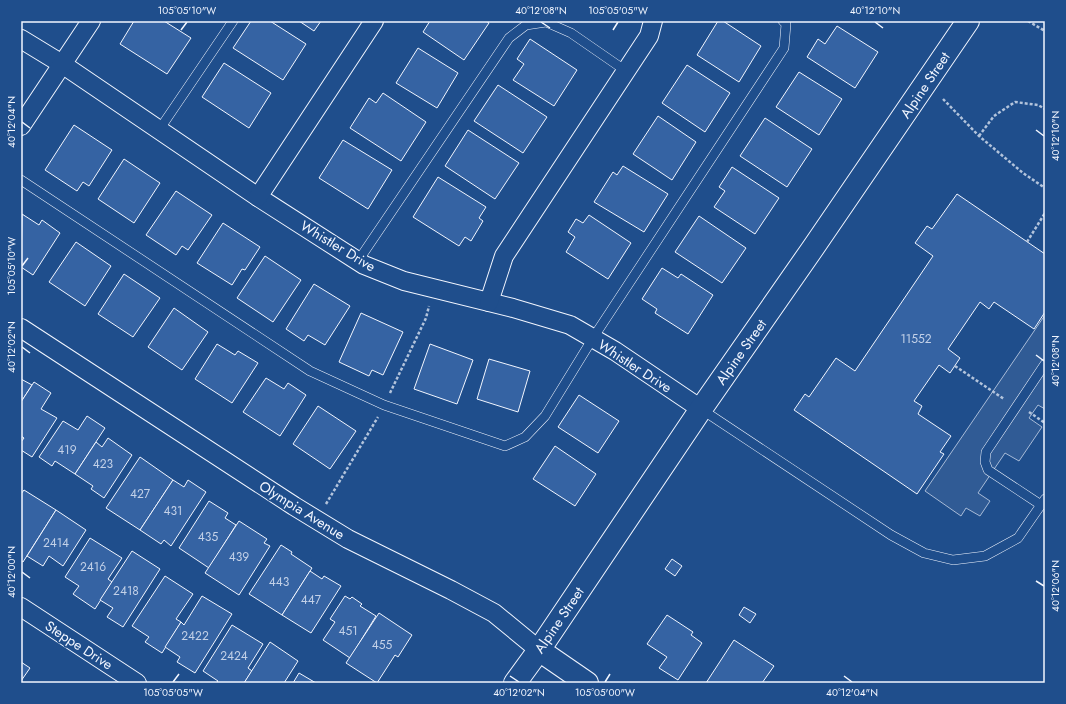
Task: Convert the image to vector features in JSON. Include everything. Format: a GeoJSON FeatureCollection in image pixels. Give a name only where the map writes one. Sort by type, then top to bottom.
{"type":"FeatureCollection","features":[{"type":"Feature","properties":{"kind":"street"},"geometry":{"type":"LineString","coordinates":[[21,126],[91,21]]}},
{"type":"Feature","properties":{"kind":"street"},"geometry":{"type":"LineString","coordinates":[[258,197],[374,21]]}},
{"type":"Feature","properties":{"kind":"street"},"geometry":{"type":"LineString","coordinates":[[489,302],[504,256],[649,36],[653,21]]}},
{"type":"Feature","properties":{"kind":"street","name":"Alpine Street"},"geometry":{"type":"LineString","coordinates":[[515,683],[701,409],[809,255],[968,21]]}},
{"type":"Feature","properties":{"kind":"street","name":"Whistler Drive"},"geometry":{"type":"LineString","coordinates":[[21,39],[62,64],[258,197],[364,265],[404,281],[513,308],[570,325],[615,351],[701,409]]}},
{"type":"Feature","properties":{"kind":"street","name":"Olympia Avenue"},"geometry":{"type":"LineString","coordinates":[[21,328],[287,502],[342,535],[494,613],[538,650],[587,683]]}},
{"type":"Feature","properties":{"kind":"street","name":"Steppe Drive"},"geometry":{"type":"LineString","coordinates":[[21,607],[137,683]]}},
{"type":"Feature","properties":{"kind":"lane"},"geometry":{"type":"LineString","coordinates":[[159,130],[233,21]]}},
{"type":"Feature","properties":{"kind":"lane"},"geometry":{"type":"LineString","coordinates":[[21,180],[310,371],[384,405],[505,446],[524,438],[545,416],[594,338],[784,48],[786,24],[784,21]]}},
{"type":"Feature","properties":{"kind":"lane"},"geometry":{"type":"LineString","coordinates":[[358,261],[509,38],[526,25],[546,22],[571,33],[626,71]]}},
{"type":"Feature","properties":{"kind":"lane"},"geometry":{"type":"LineString","coordinates":[[701,409],[891,534],[924,553],[953,560],[985,556],[1018,538],[1043,502],[988,470],[985,462],[986,452],[1045,364]]}},
{"type":"Feature","properties":{"kind":"path"},"geometry":{"type":"LineString","coordinates":[[1028,21],[1045,31]]}},
{"type":"Feature","properties":{"kind":"path"},"geometry":{"type":"LineString","coordinates":[[943,99],[979,136],[1023,173],[1045,188]]}},
{"type":"Feature","properties":{"kind":"path"},"geometry":{"type":"LineString","coordinates":[[979,136],[994,116],[1015,102],[1038,105],[1045,108]]}},
{"type":"Feature","properties":{"kind":"path"},"geometry":{"type":"LineString","coordinates":[[1027,242],[1045,213]]}},
{"type":"Feature","properties":{"kind":"path"},"geometry":{"type":"LineString","coordinates":[[955,366],[993,392]]}},
{"type":"Feature","properties":{"kind":"shaded area"},"geometry":{"type":"Polygon","coordinates":[[[1045,315],[1045,409],[1038,405],[1029,418],[1042,427],[1019,461],[1005,453],[978,493],[990,501],[980,516],[966,508],[961,516],[925,491],[1045,315]]]}},
{"type":"Feature","properties":{"kind":"building"},"geometry":{"type":"Polygon","coordinates":[[[134,21],[164,21],[191,38],[167,74],[120,44],[134,21]]]}},
{"type":"Feature","properties":{"kind":"building"},"geometry":{"type":"Polygon","coordinates":[[[251,21],[270,21],[306,44],[283,80],[233,48],[251,21]]]}},
{"type":"Feature","properties":{"kind":"building"},"geometry":{"type":"Polygon","coordinates":[[[299,21],[321,21],[314,31],[299,21]]]}},
{"type":"Feature","properties":{"kind":"building"},"geometry":{"type":"Polygon","coordinates":[[[430,21],[486,21],[489,23],[464,60],[423,32],[430,21]]]}},
{"type":"Feature","properties":{"kind":"building"},"geometry":{"type":"Polygon","coordinates":[[[718,21],[723,21],[761,46],[739,82],[697,55],[718,21]]]}},
{"type":"Feature","properties":{"kind":"building"},"geometry":{"type":"Polygon","coordinates":[[[837,26],[878,52],[855,88],[807,57],[818,39],[825,44],[837,26]]]}},
{"type":"Feature","properties":{"kind":"building"},"geometry":{"type":"Polygon","coordinates":[[[530,39],[577,70],[554,106],[513,80],[524,64],[517,59],[530,39]]]}},
{"type":"Feature","properties":{"kind":"building"},"geometry":{"type":"Polygon","coordinates":[[[418,48],[458,73],[437,108],[396,83],[418,48]]]}},
{"type":"Feature","properties":{"kind":"building"},"geometry":{"type":"Polygon","coordinates":[[[224,63],[271,93],[249,128],[202,97],[224,63]]]}},
{"type":"Feature","properties":{"kind":"building"},"geometry":{"type":"Polygon","coordinates":[[[687,65],[730,93],[705,132],[662,103],[687,65]]]}},
{"type":"Feature","properties":{"kind":"building"},"geometry":{"type":"Polygon","coordinates":[[[799,72],[842,99],[819,135],[776,107],[799,72]]]}},
{"type":"Feature","properties":{"kind":"building"},"geometry":{"type":"Polygon","coordinates":[[[498,85],[547,117],[523,153],[474,121],[498,85]]]}},
{"type":"Feature","properties":{"kind":"building"},"geometry":{"type":"Polygon","coordinates":[[[383,93],[426,122],[401,161],[350,128],[369,98],[376,103],[383,93]]]}},
{"type":"Feature","properties":{"kind":"building"},"geometry":{"type":"Polygon","coordinates":[[[658,116],[696,142],[672,180],[633,154],[658,116]]]}},
{"type":"Feature","properties":{"kind":"building"},"geometry":{"type":"Polygon","coordinates":[[[765,118],[812,149],[787,187],[740,156],[765,118]]]}},
{"type":"Feature","properties":{"kind":"building"},"geometry":{"type":"Polygon","coordinates":[[[74,125],[112,150],[89,186],[83,182],[77,191],[45,170],[74,125]]]}},
{"type":"Feature","properties":{"kind":"building"},"geometry":{"type":"Polygon","coordinates":[[[468,130],[519,163],[495,199],[445,166],[468,130]]]}},
{"type":"Feature","properties":{"kind":"building"},"geometry":{"type":"Polygon","coordinates":[[[343,140],[392,170],[368,209],[319,178],[343,140]]]}},
{"type":"Feature","properties":{"kind":"building"},"geometry":{"type":"Polygon","coordinates":[[[124,159],[160,183],[134,223],[98,199],[124,159]]]}},
{"type":"Feature","properties":{"kind":"building"},"geometry":{"type":"Polygon","coordinates":[[[623,166],[668,194],[644,232],[594,202],[613,172],[617,175],[623,166]]]}},
{"type":"Feature","properties":{"kind":"building"},"geometry":{"type":"Polygon","coordinates":[[[732,167],[779,198],[755,234],[714,207],[725,191],[719,187],[732,167]]]}},
{"type":"Feature","properties":{"kind":"building"},"geometry":{"type":"Polygon","coordinates":[[[438,177],[486,207],[479,218],[483,221],[471,241],[465,237],[459,246],[413,217],[438,177]]]}},
{"type":"Feature","properties":{"kind":"building"},"geometry":{"type":"Polygon","coordinates":[[[176,191],[212,215],[188,250],[182,246],[176,255],[146,235],[176,191]]]}},
{"type":"Feature","properties":{"kind":"building"},"geometry":{"type":"Polygon","coordinates":[[[957,194],[1045,254],[1045,312],[1034,329],[994,302],[989,309],[980,302],[948,349],[960,358],[950,373],[939,365],[914,401],[922,406],[918,414],[951,436],[940,452],[944,454],[917,494],[794,410],[805,394],[809,397],[836,358],[855,371],[933,256],[915,243],[927,226],[932,229],[957,194]]]}},
{"type":"Feature","properties":{"kind":"building"},"geometry":{"type":"Polygon","coordinates":[[[22,214],[39,225],[42,220],[60,233],[33,275],[21,267],[22,214]]]}},
{"type":"Feature","properties":{"kind":"building"},"geometry":{"type":"Polygon","coordinates":[[[589,215],[631,243],[608,279],[566,252],[575,237],[568,232],[576,219],[583,223],[589,215]]]}},
{"type":"Feature","properties":{"kind":"building"},"geometry":{"type":"Polygon","coordinates":[[[699,216],[746,248],[722,283],[675,252],[699,216]]]}},
{"type":"Feature","properties":{"kind":"building"},"geometry":{"type":"Polygon","coordinates":[[[223,223],[260,247],[245,270],[242,269],[232,285],[197,263],[223,223]]]}},
{"type":"Feature","properties":{"kind":"building"},"geometry":{"type":"Polygon","coordinates":[[[76,242],[111,266],[85,306],[49,282],[76,242]]]}},
{"type":"Feature","properties":{"kind":"building"},"geometry":{"type":"Polygon","coordinates":[[[265,256],[301,280],[273,322],[237,298],[265,256]]]}},
{"type":"Feature","properties":{"kind":"building"},"geometry":{"type":"Polygon","coordinates":[[[662,268],[678,278],[681,274],[713,295],[688,334],[655,313],[657,309],[642,299],[662,268]]]}},
{"type":"Feature","properties":{"kind":"building"},"geometry":{"type":"Polygon","coordinates":[[[124,274],[160,298],[133,337],[98,314],[124,274]]]}},
{"type":"Feature","properties":{"kind":"building"},"geometry":{"type":"Polygon","coordinates":[[[314,284],[350,306],[325,345],[308,335],[304,341],[286,329],[314,284]]]}},
{"type":"Feature","properties":{"kind":"building"},"geometry":{"type":"Polygon","coordinates":[[[174,308],[208,332],[182,370],[148,347],[174,308]]]}},
{"type":"Feature","properties":{"kind":"building"},"geometry":{"type":"Polygon","coordinates":[[[361,313],[403,332],[383,375],[372,370],[369,376],[339,362],[361,313]]]}},
{"type":"Feature","properties":{"kind":"building"},"geometry":{"type":"Polygon","coordinates":[[[217,344],[235,355],[238,351],[258,363],[232,403],[195,379],[217,344]]]}},
{"type":"Feature","properties":{"kind":"building"},"geometry":{"type":"Polygon","coordinates":[[[430,344],[473,360],[457,404],[414,389],[430,344]]]}},
{"type":"Feature","properties":{"kind":"building"},"geometry":{"type":"Polygon","coordinates":[[[489,359],[530,371],[518,412],[477,399],[489,359]]]}},
{"type":"Feature","properties":{"kind":"building"},"geometry":{"type":"Polygon","coordinates":[[[266,378],[284,389],[288,383],[306,395],[280,436],[243,412],[266,378]]]}},
{"type":"Feature","properties":{"kind":"building"},"geometry":{"type":"Polygon","coordinates":[[[21,379],[32,385],[21,402],[21,379]]]}},
{"type":"Feature","properties":{"kind":"building"},"geometry":{"type":"Polygon","coordinates":[[[34,382],[51,393],[41,409],[57,418],[32,457],[21,450],[21,442],[24,438],[21,436],[21,402],[34,382]]]}},
{"type":"Feature","properties":{"kind":"building"},"geometry":{"type":"Polygon","coordinates":[[[579,395],[619,421],[598,453],[558,427],[579,395]]]}},
{"type":"Feature","properties":{"kind":"building"},"geometry":{"type":"Polygon","coordinates":[[[318,406],[356,431],[330,469],[293,444],[318,406]]]}},
{"type":"Feature","properties":{"kind":"building"},"geometry":{"type":"Polygon","coordinates":[[[87,416],[105,428],[75,474],[55,461],[52,466],[39,457],[63,421],[78,430],[87,416]]]}},
{"type":"Feature","properties":{"kind":"building"},"geometry":{"type":"Polygon","coordinates":[[[108,438],[132,455],[104,498],[91,489],[93,486],[75,474],[96,442],[102,447],[108,438]]]}},
{"type":"Feature","properties":{"kind":"building"},"geometry":{"type":"Polygon","coordinates":[[[555,446],[596,474],[575,506],[533,479],[555,446]]]}},
{"type":"Feature","properties":{"kind":"building"},"geometry":{"type":"Polygon","coordinates":[[[140,457],[173,480],[140,530],[106,508],[140,457]]]}},
{"type":"Feature","properties":{"kind":"building"},"geometry":{"type":"Polygon","coordinates":[[[173,480],[184,487],[188,480],[206,492],[171,546],[164,540],[161,544],[140,530],[173,480]]]}},
{"type":"Feature","properties":{"kind":"building"},"geometry":{"type":"Polygon","coordinates":[[[24,490],[56,510],[23,562],[21,561],[21,494],[24,490]]]}},
{"type":"Feature","properties":{"kind":"building"},"geometry":{"type":"Polygon","coordinates":[[[209,501],[228,513],[225,518],[236,525],[209,568],[179,548],[209,501]]]}},
{"type":"Feature","properties":{"kind":"building"},"geometry":{"type":"Polygon","coordinates":[[[56,510],[86,530],[63,566],[49,556],[43,566],[27,556],[56,510]]]}},
{"type":"Feature","properties":{"kind":"building"},"geometry":{"type":"Polygon","coordinates":[[[239,521],[267,539],[264,543],[270,546],[239,595],[205,573],[239,521]]]}},
{"type":"Feature","properties":{"kind":"building"},"geometry":{"type":"Polygon","coordinates":[[[90,538],[122,558],[108,579],[112,582],[95,609],[73,594],[79,586],[65,577],[90,538]]]}},
{"type":"Feature","properties":{"kind":"building"},"geometry":{"type":"Polygon","coordinates":[[[281,545],[292,552],[291,554],[312,568],[282,615],[249,594],[281,545]]]}},
{"type":"Feature","properties":{"kind":"building"},"geometry":{"type":"Polygon","coordinates":[[[132,551],[160,569],[123,627],[107,617],[113,608],[100,600],[132,551]]]}},
{"type":"Feature","properties":{"kind":"building"},"geometry":{"type":"Polygon","coordinates":[[[672,559],[682,566],[675,576],[665,569],[672,559]]]}},
{"type":"Feature","properties":{"kind":"building"},"geometry":{"type":"Polygon","coordinates":[[[310,571],[322,579],[324,576],[341,586],[311,633],[282,615],[310,571]]]}},
{"type":"Feature","properties":{"kind":"building"},"geometry":{"type":"Polygon","coordinates":[[[165,576],[193,594],[176,619],[181,622],[162,653],[145,642],[149,637],[132,626],[165,576]]]}},
{"type":"Feature","properties":{"kind":"building"},"geometry":{"type":"Polygon","coordinates":[[[202,596],[232,614],[195,673],[177,662],[180,657],[165,647],[181,622],[184,625],[202,596]]]}},
{"type":"Feature","properties":{"kind":"building"},"geometry":{"type":"Polygon","coordinates":[[[345,596],[350,599],[352,597],[362,604],[360,606],[376,616],[350,658],[323,640],[335,622],[330,619],[345,596]]]}},
{"type":"Feature","properties":{"kind":"building"},"geometry":{"type":"Polygon","coordinates":[[[744,607],[756,614],[750,623],[739,615],[744,607]]]}},
{"type":"Feature","properties":{"kind":"building"},"geometry":{"type":"Polygon","coordinates":[[[379,613],[412,635],[398,657],[395,655],[377,683],[346,663],[379,613]]]}},
{"type":"Feature","properties":{"kind":"building"},"geometry":{"type":"Polygon","coordinates":[[[667,615],[693,632],[691,635],[702,643],[678,680],[659,668],[667,657],[647,644],[667,615]]]}},
{"type":"Feature","properties":{"kind":"building"},"geometry":{"type":"Polygon","coordinates":[[[232,625],[263,644],[248,668],[252,671],[244,683],[216,683],[218,681],[203,671],[232,625]]]}},
{"type":"Feature","properties":{"kind":"building"},"geometry":{"type":"Polygon","coordinates":[[[734,640],[774,666],[762,683],[706,683],[734,640]]]}},
{"type":"Feature","properties":{"kind":"building"},"geometry":{"type":"Polygon","coordinates":[[[270,642],[298,661],[284,683],[244,683],[270,642]]]}},
{"type":"Feature","properties":{"kind":"building"},"geometry":{"type":"Polygon","coordinates":[[[21,662],[30,668],[21,681],[21,662]]]}},
{"type":"Feature","properties":{"kind":"building"},"geometry":{"type":"Polygon","coordinates":[[[299,673],[316,683],[293,683],[299,673]]]}}]}
